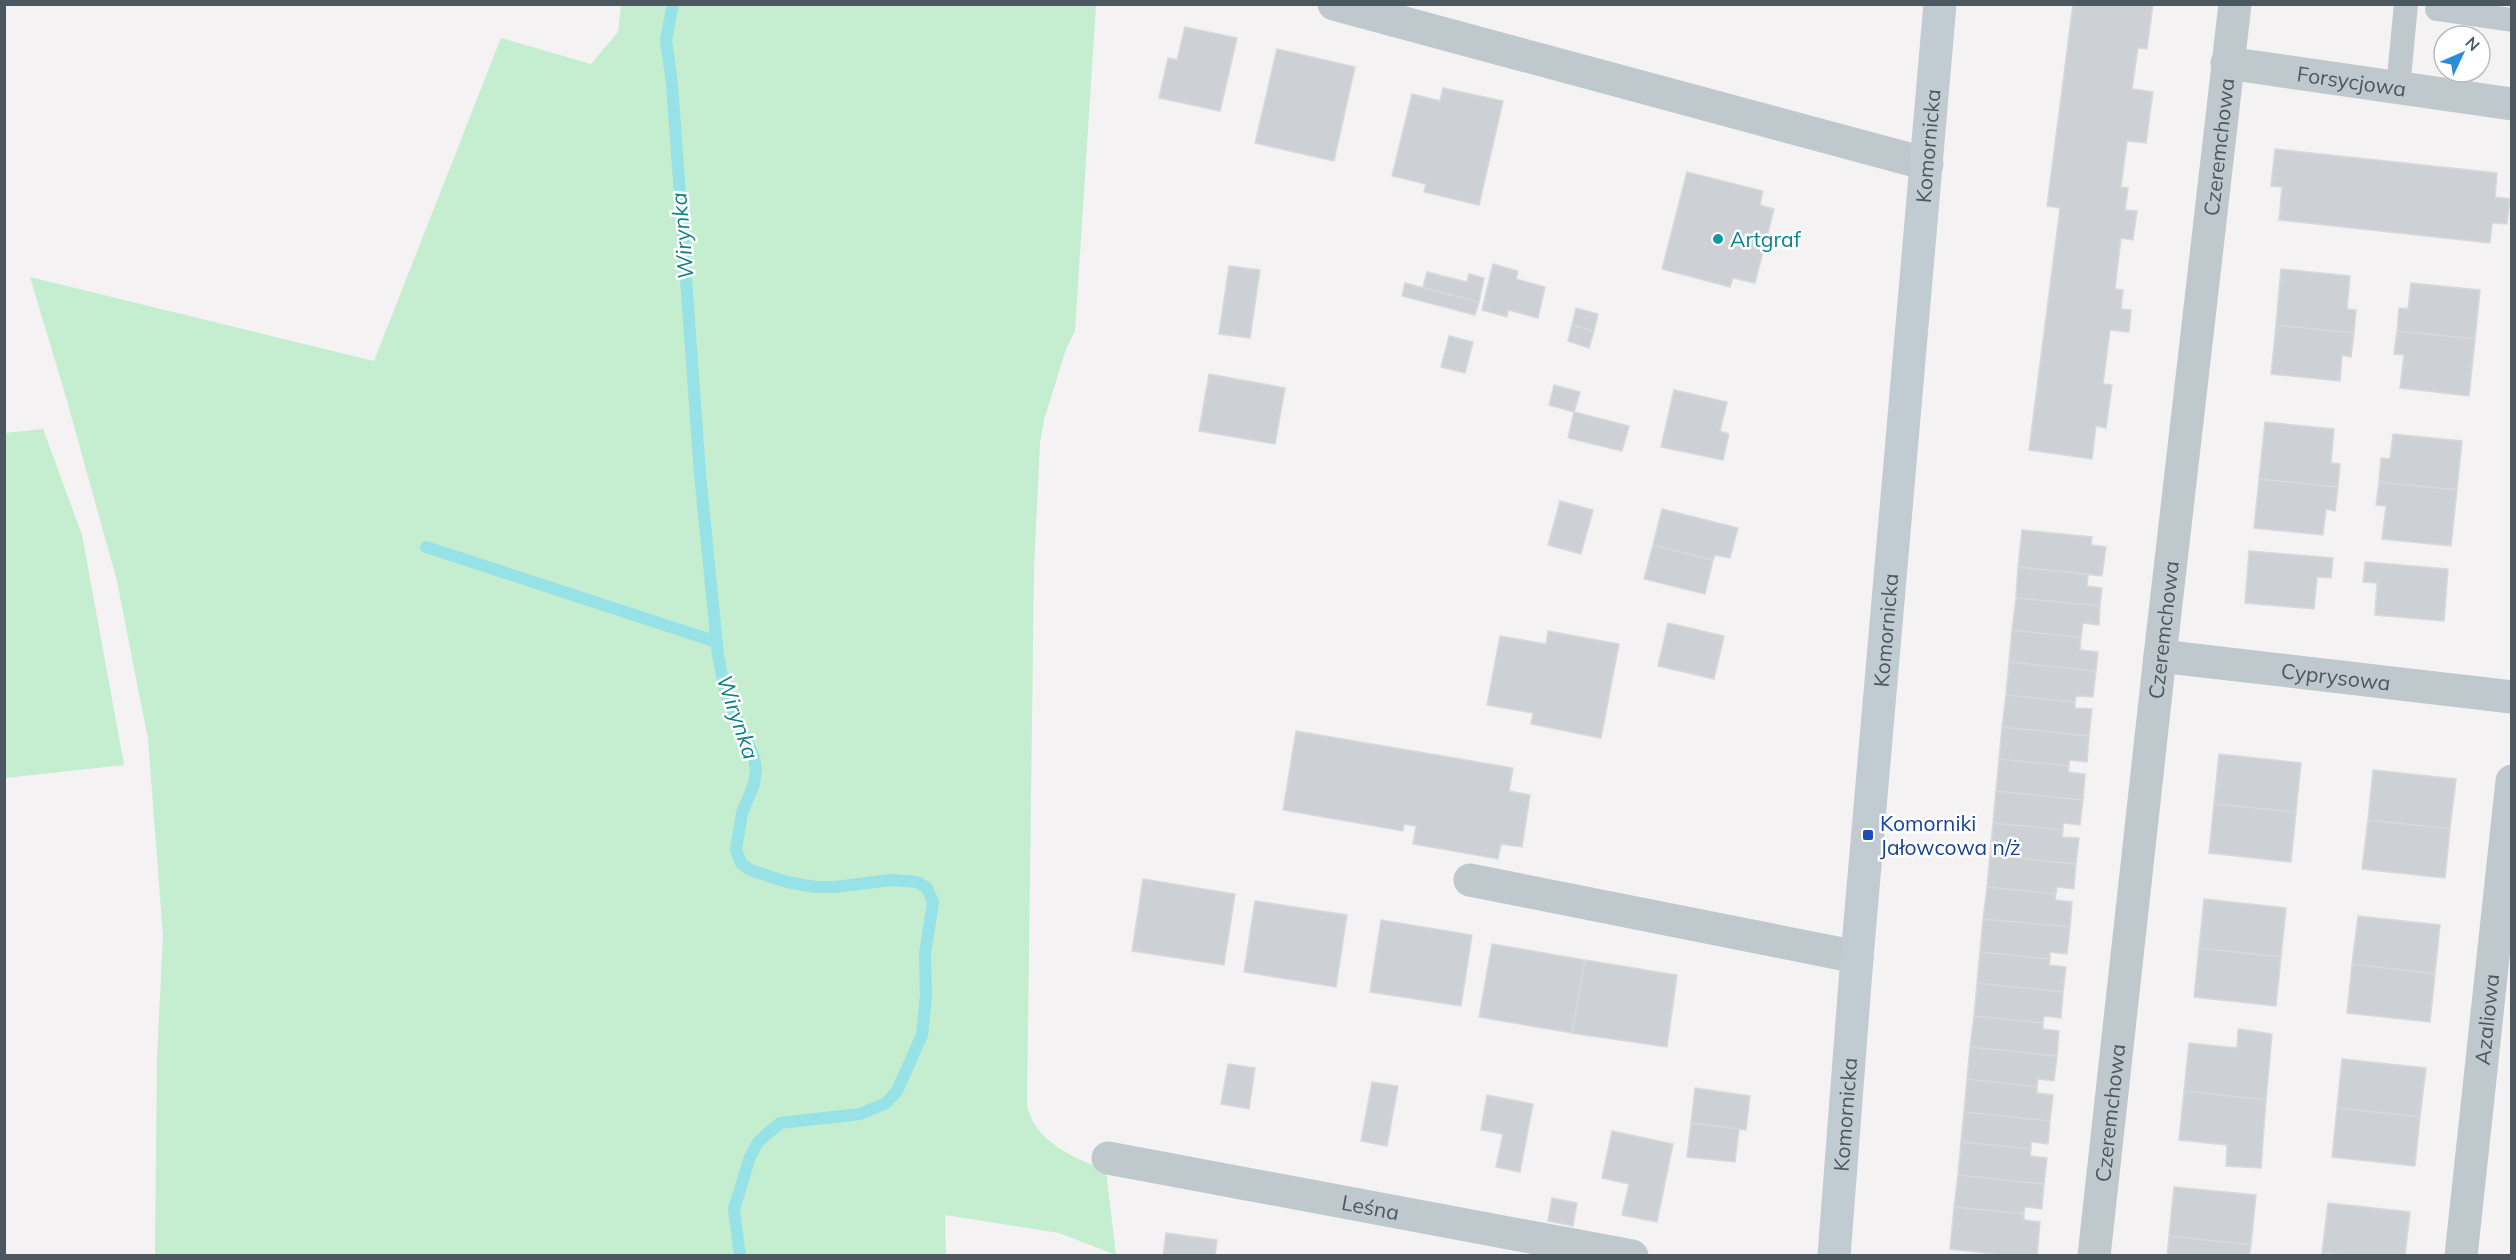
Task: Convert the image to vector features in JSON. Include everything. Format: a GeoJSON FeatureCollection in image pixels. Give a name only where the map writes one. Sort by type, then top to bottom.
{"type":"FeatureCollection","features":[{"type":"Feature","properties":{"kind":"street"},"geometry":{"type":"LineString","coordinates":[[1334,4],[1927,164]]}},
{"type":"Feature","properties":{"kind":"street","name":"Komornicka"},"geometry":{"type":"LineString","coordinates":[[1834,1256],[1857,957],[1940,4]]}},
{"type":"Feature","properties":{"kind":"street","name":"Czeremchowa"},"geometry":{"type":"LineString","coordinates":[[2094,1256],[2235,4]]}},
{"type":"Feature","properties":{"kind":"street","name":"Forsycjowa"},"geometry":{"type":"LineString","coordinates":[[2227,63],[2511,104]]}},
{"type":"Feature","properties":{"kind":"street","name":"Cyprysowa"},"geometry":{"type":"LineString","coordinates":[[2160,656],[2511,697]]}},
{"type":"Feature","properties":{"kind":"street","name":"Azaliowa"},"geometry":{"type":"LineString","coordinates":[[2461,1256],[2511,781]]}},
{"type":"Feature","properties":{"kind":"street"},"geometry":{"type":"LineString","coordinates":[[1470,880],[1857,957]]}},
{"type":"Feature","properties":{"kind":"street","name":"Leśna"},"geometry":{"type":"LineString","coordinates":[[1108,1158],[1632,1256]]}},
{"type":"Feature","properties":{"kind":"lane"},"geometry":{"type":"LineString","coordinates":[[2398,88],[2406,4]]}},
{"type":"Feature","properties":{"kind":"lane"},"geometry":{"type":"LineString","coordinates":[[2437,9],[2511,20]]}},
{"type":"Feature","properties":{"kind":"green space"},"geometry":{"type":"Polygon","coordinates":[[[621,5],[1096,5],[1075,331],[1066,349],[1044,420],[1040,443],[1034,567],[1027,1105],[1031,1118],[1047,1139],[1069,1154],[1106,1171],[1116,1255],[1059,1233],[945,1215],[946,1255],[155,1255],[157,1057],[163,936],[148,739],[117,581],[30,277],[374,361],[501,38],[591,64],[618,32],[621,5]]]}},
{"type":"Feature","properties":{"kind":"green space"},"geometry":{"type":"Polygon","coordinates":[[[43,429],[82,535],[124,765],[5,778],[5,433],[43,429]]]}},
{"type":"Feature","properties":{"kind":"building"},"geometry":{"type":"Polygon","coordinates":[[[2073,4],[2153,4],[2147,49],[2138,48],[2132,89],[2153,92],[2146,143],[2127,141],[2121,187],[2128,188],[2125,210],[2137,211],[2133,240],[2121,238],[2115,289],[2123,290],[2121,309],[2131,310],[2129,332],[2110,330],[2103,384],[2112,385],[2106,428],[2096,426],[2092,459],[2029,450],[2060,208],[2047,206],[2073,4]]]}},
{"type":"Feature","properties":{"kind":"building"},"geometry":{"type":"Polygon","coordinates":[[[1185,27],[1237,38],[1220,111],[1159,98],[1168,58],[1177,60],[1185,27]]]}},
{"type":"Feature","properties":{"kind":"building"},"geometry":{"type":"Polygon","coordinates":[[[1277,49],[1355,67],[1334,161],[1255,143],[1277,49]]]}},
{"type":"Feature","properties":{"kind":"building"},"geometry":{"type":"Polygon","coordinates":[[[1443,88],[1503,101],[1479,205],[1424,192],[1426,184],[1392,176],[1412,94],[1440,101],[1443,88]]]}},
{"type":"Feature","properties":{"kind":"building"},"geometry":{"type":"Polygon","coordinates":[[[2275,149],[2497,173],[2495,197],[2510,199],[2507,224],[2492,223],[2490,243],[2279,220],[2282,187],[2271,186],[2275,149]]]}},
{"type":"Feature","properties":{"kind":"building","name":"Artgraf"},"geometry":{"type":"Polygon","coordinates":[[[1687,172],[1763,191],[1760,205],[1774,209],[1755,283],[1733,278],[1730,287],[1662,269],[1687,172]]]}},
{"type":"Feature","properties":{"kind":"building"},"geometry":{"type":"Polygon","coordinates":[[[1493,264],[1518,271],[1516,279],[1545,287],[1538,318],[1508,310],[1507,317],[1482,310],[1493,264]]]}},
{"type":"Feature","properties":{"kind":"building"},"geometry":{"type":"Polygon","coordinates":[[[1229,266],[1260,270],[1250,338],[1219,334],[1229,266]]]}},
{"type":"Feature","properties":{"kind":"building"},"geometry":{"type":"Polygon","coordinates":[[[2281,269],[2350,276],[2347,309],[2356,310],[2354,333],[2276,325],[2281,269]]]}},
{"type":"Feature","properties":{"kind":"building"},"geometry":{"type":"Polygon","coordinates":[[[1427,272],[1467,282],[1469,274],[1484,278],[1479,302],[1423,288],[1427,272]]]}},
{"type":"Feature","properties":{"kind":"building"},"geometry":{"type":"Polygon","coordinates":[[[1405,283],[1479,302],[1475,315],[1402,296],[1405,283]]]}},
{"type":"Feature","properties":{"kind":"building"},"geometry":{"type":"Polygon","coordinates":[[[2411,283],[2480,290],[2475,339],[2397,331],[2399,308],[2408,309],[2411,283]]]}},
{"type":"Feature","properties":{"kind":"building"},"geometry":{"type":"Polygon","coordinates":[[[1576,308],[1598,314],[1594,331],[1572,325],[1576,308]]]}},
{"type":"Feature","properties":{"kind":"building"},"geometry":{"type":"Polygon","coordinates":[[[1572,325],[1594,331],[1589,348],[1568,341],[1572,325]]]}},
{"type":"Feature","properties":{"kind":"building"},"geometry":{"type":"Polygon","coordinates":[[[2276,325],[2354,333],[2351,357],[2342,355],[2340,381],[2271,374],[2276,325]]]}},
{"type":"Feature","properties":{"kind":"building"},"geometry":{"type":"Polygon","coordinates":[[[2397,331],[2475,339],[2469,396],[2400,388],[2404,355],[2394,354],[2397,331]]]}},
{"type":"Feature","properties":{"kind":"building"},"geometry":{"type":"Polygon","coordinates":[[[1449,336],[1473,342],[1465,373],[1441,367],[1449,336]]]}},
{"type":"Feature","properties":{"kind":"building"},"geometry":{"type":"Polygon","coordinates":[[[1209,374],[1285,388],[1275,444],[1199,431],[1209,374]]]}},
{"type":"Feature","properties":{"kind":"building"},"geometry":{"type":"Polygon","coordinates":[[[1554,385],[1580,392],[1574,412],[1549,405],[1554,385]]]}},
{"type":"Feature","properties":{"kind":"building"},"geometry":{"type":"Polygon","coordinates":[[[1674,390],[1727,402],[1720,431],[1729,434],[1723,460],[1661,447],[1674,390]]]}},
{"type":"Feature","properties":{"kind":"building"},"geometry":{"type":"Polygon","coordinates":[[[1574,412],[1629,426],[1622,451],[1568,438],[1574,412]]]}},
{"type":"Feature","properties":{"kind":"building"},"geometry":{"type":"Polygon","coordinates":[[[2265,422],[2334,429],[2331,463],[2340,464],[2338,487],[2259,479],[2265,422]]]}},
{"type":"Feature","properties":{"kind":"building"},"geometry":{"type":"Polygon","coordinates":[[[2393,434],[2462,441],[2457,490],[2379,482],[2381,458],[2390,459],[2393,434]]]}},
{"type":"Feature","properties":{"kind":"building"},"geometry":{"type":"Polygon","coordinates":[[[2259,479],[2338,487],[2335,511],[2326,509],[2323,535],[2254,528],[2259,479]]]}},
{"type":"Feature","properties":{"kind":"building"},"geometry":{"type":"Polygon","coordinates":[[[2379,482],[2457,490],[2451,546],[2382,539],[2386,506],[2376,505],[2379,482]]]}},
{"type":"Feature","properties":{"kind":"building"},"geometry":{"type":"Polygon","coordinates":[[[1560,501],[1593,510],[1581,554],[1548,545],[1560,501]]]}},
{"type":"Feature","properties":{"kind":"building"},"geometry":{"type":"Polygon","coordinates":[[[1662,509],[1738,528],[1730,558],[1715,555],[1713,560],[1653,545],[1662,509]]]}},
{"type":"Feature","properties":{"kind":"building"},"geometry":{"type":"Polygon","coordinates":[[[2022,530],[2092,537],[2091,545],[2106,547],[2102,576],[2018,567],[2022,530]]]}},
{"type":"Feature","properties":{"kind":"building"},"geometry":{"type":"Polygon","coordinates":[[[1653,545],[1713,560],[1705,594],[1644,579],[1653,545]]]}},
{"type":"Feature","properties":{"kind":"building"},"geometry":{"type":"Polygon","coordinates":[[[2249,551],[2333,558],[2331,578],[2317,577],[2314,609],[2245,603],[2249,551]]]}},
{"type":"Feature","properties":{"kind":"building"},"geometry":{"type":"Polygon","coordinates":[[[2365,562],[2448,569],[2444,621],[2375,615],[2377,583],[2363,582],[2365,562]]]}},
{"type":"Feature","properties":{"kind":"building"},"geometry":{"type":"Polygon","coordinates":[[[2018,567],[2088,574],[2087,586],[2102,588],[2100,606],[2016,598],[2018,567]]]}},
{"type":"Feature","properties":{"kind":"building"},"geometry":{"type":"Polygon","coordinates":[[[2016,598],[2100,606],[2099,625],[2083,623],[2081,638],[2012,630],[2016,598]]]}},
{"type":"Feature","properties":{"kind":"building"},"geometry":{"type":"Polygon","coordinates":[[[1668,623],[1724,636],[1714,679],[1658,666],[1668,623]]]}},
{"type":"Feature","properties":{"kind":"building"},"geometry":{"type":"Polygon","coordinates":[[[2012,630],[2081,638],[2080,650],[2098,652],[2096,671],[2009,662],[2012,630]]]}},
{"type":"Feature","properties":{"kind":"building"},"geometry":{"type":"Polygon","coordinates":[[[1548,631],[1619,644],[1601,738],[1531,724],[1533,713],[1487,705],[1500,636],[1546,644],[1548,631]]]}},
{"type":"Feature","properties":{"kind":"building"},"geometry":{"type":"Polygon","coordinates":[[[2009,662],[2096,671],[2093,697],[2076,696],[2075,702],[2006,695],[2009,662]]]}},
{"type":"Feature","properties":{"kind":"building"},"geometry":{"type":"Polygon","coordinates":[[[2006,695],[2075,702],[2075,708],[2092,709],[2089,736],[2002,727],[2006,695]]]}},
{"type":"Feature","properties":{"kind":"building"},"geometry":{"type":"Polygon","coordinates":[[[2002,727],[2089,736],[2087,762],[2069,760],[2069,766],[1999,759],[2002,727]]]}},
{"type":"Feature","properties":{"kind":"building"},"geometry":{"type":"Polygon","coordinates":[[[1296,731],[1513,768],[1509,791],[1530,795],[1522,847],[1501,844],[1498,859],[1413,844],[1416,826],[1404,824],[1403,831],[1283,810],[1296,731]]]}},
{"type":"Feature","properties":{"kind":"building"},"geometry":{"type":"Polygon","coordinates":[[[2219,754],[2301,763],[2296,812],[2214,804],[2219,754]]]}},
{"type":"Feature","properties":{"kind":"building"},"geometry":{"type":"Polygon","coordinates":[[[1999,759],[2069,766],[2068,772],[2085,774],[2083,800],[1996,791],[1999,759]]]}},
{"type":"Feature","properties":{"kind":"building"},"geometry":{"type":"Polygon","coordinates":[[[2373,770],[2456,779],[2450,829],[2368,820],[2373,770]]]}},
{"type":"Feature","properties":{"kind":"building"},"geometry":{"type":"Polygon","coordinates":[[[1996,791],[2083,800],[2080,825],[2063,823],[2063,830],[1993,823],[1996,791]]]}},
{"type":"Feature","properties":{"kind":"building"},"geometry":{"type":"Polygon","coordinates":[[[2214,804],[2296,812],[2291,862],[2209,853],[2214,804]]]}},
{"type":"Feature","properties":{"kind":"building"},"geometry":{"type":"Polygon","coordinates":[[[2368,820],[2450,829],[2445,878],[2362,869],[2368,820]]]}},
{"type":"Feature","properties":{"kind":"building"},"geometry":{"type":"Polygon","coordinates":[[[1993,823],[2063,830],[2062,837],[2079,838],[2076,864],[1990,855],[1993,823]]]}},
{"type":"Feature","properties":{"kind":"building"},"geometry":{"type":"Polygon","coordinates":[[[1990,855],[2076,864],[2074,889],[2057,887],[2056,894],[1987,887],[1990,855]]]}},
{"type":"Feature","properties":{"kind":"building"},"geometry":{"type":"Polygon","coordinates":[[[1143,879],[1235,894],[1224,965],[1132,951],[1143,879]]]}},
{"type":"Feature","properties":{"kind":"building"},"geometry":{"type":"Polygon","coordinates":[[[1987,887],[2056,894],[2055,900],[2072,902],[2070,927],[1983,919],[1987,887]]]}},
{"type":"Feature","properties":{"kind":"building"},"geometry":{"type":"Polygon","coordinates":[[[2204,899],[2286,908],[2281,957],[2199,948],[2204,899]]]}},
{"type":"Feature","properties":{"kind":"building"},"geometry":{"type":"Polygon","coordinates":[[[1255,901],[1347,915],[1336,987],[1244,972],[1255,901]]]}},
{"type":"Feature","properties":{"kind":"building"},"geometry":{"type":"Polygon","coordinates":[[[2358,916],[2440,925],[2435,974],[2352,964],[2358,916]]]}},
{"type":"Feature","properties":{"kind":"building"},"geometry":{"type":"Polygon","coordinates":[[[1983,919],[2070,927],[2067,954],[2050,952],[2050,959],[1980,952],[1983,919]]]}},
{"type":"Feature","properties":{"kind":"building"},"geometry":{"type":"Polygon","coordinates":[[[1381,920],[1472,935],[1461,1006],[1370,992],[1381,920]]]}},
{"type":"Feature","properties":{"kind":"building"},"geometry":{"type":"Polygon","coordinates":[[[1492,944],[1585,960],[1572,1033],[1479,1017],[1492,944]]]}},
{"type":"Feature","properties":{"kind":"building"},"geometry":{"type":"Polygon","coordinates":[[[2199,948],[2281,957],[2276,1006],[2194,997],[2199,948]]]}},
{"type":"Feature","properties":{"kind":"building"},"geometry":{"type":"Polygon","coordinates":[[[1980,952],[2050,959],[2049,965],[2066,967],[2063,992],[1977,983],[1980,952]]]}},
{"type":"Feature","properties":{"kind":"building"},"geometry":{"type":"Polygon","coordinates":[[[1585,960],[1677,975],[1667,1047],[1572,1033],[1585,960]]]}},
{"type":"Feature","properties":{"kind":"building"},"geometry":{"type":"Polygon","coordinates":[[[2352,964],[2435,974],[2430,1022],[2347,1013],[2352,964]]]}},
{"type":"Feature","properties":{"kind":"building"},"geometry":{"type":"Polygon","coordinates":[[[1977,983],[2063,992],[2061,1018],[2044,1016],[2043,1023],[1974,1016],[1977,983]]]}},
{"type":"Feature","properties":{"kind":"building"},"geometry":{"type":"Polygon","coordinates":[[[1974,1016],[2043,1023],[2043,1029],[2059,1031],[2057,1056],[1970,1047],[1974,1016]]]}},
{"type":"Feature","properties":{"kind":"building"},"geometry":{"type":"Polygon","coordinates":[[[2238,1029],[2272,1034],[2266,1100],[2184,1091],[2189,1043],[2237,1048],[2238,1029]]]}},
{"type":"Feature","properties":{"kind":"building"},"geometry":{"type":"Polygon","coordinates":[[[1970,1047],[2057,1056],[2054,1081],[2038,1079],[2037,1087],[1967,1079],[1970,1047]]]}},
{"type":"Feature","properties":{"kind":"building"},"geometry":{"type":"Polygon","coordinates":[[[2342,1059],[2426,1068],[2420,1117],[2337,1108],[2342,1059]]]}},
{"type":"Feature","properties":{"kind":"building"},"geometry":{"type":"Polygon","coordinates":[[[1228,1064],[1255,1068],[1249,1109],[1221,1104],[1228,1064]]]}},
{"type":"Feature","properties":{"kind":"building"},"geometry":{"type":"Polygon","coordinates":[[[1967,1079],[2037,1087],[2037,1093],[2053,1095],[2050,1121],[1964,1112],[1967,1079]]]}},
{"type":"Feature","properties":{"kind":"building"},"geometry":{"type":"Polygon","coordinates":[[[1372,1082],[1398,1086],[1387,1146],[1361,1141],[1372,1082]]]}},
{"type":"Feature","properties":{"kind":"building"},"geometry":{"type":"Polygon","coordinates":[[[1695,1088],[1750,1096],[1746,1130],[1691,1123],[1695,1088]]]}},
{"type":"Feature","properties":{"kind":"building"},"geometry":{"type":"Polygon","coordinates":[[[2184,1091],[2266,1100],[2261,1168],[2226,1166],[2227,1145],[2179,1140],[2184,1091]]]}},
{"type":"Feature","properties":{"kind":"building"},"geometry":{"type":"Polygon","coordinates":[[[1487,1095],[1533,1104],[1520,1172],[1496,1167],[1503,1134],[1481,1130],[1487,1095]]]}},
{"type":"Feature","properties":{"kind":"building"},"geometry":{"type":"Polygon","coordinates":[[[2337,1108],[2420,1117],[2415,1166],[2332,1157],[2337,1108]]]}},
{"type":"Feature","properties":{"kind":"building"},"geometry":{"type":"Polygon","coordinates":[[[1964,1112],[2050,1121],[2048,1144],[2031,1142],[2031,1149],[1961,1142],[1964,1112]]]}},
{"type":"Feature","properties":{"kind":"building"},"geometry":{"type":"Polygon","coordinates":[[[1691,1123],[1739,1129],[1735,1162],[1687,1157],[1691,1123]]]}},
{"type":"Feature","properties":{"kind":"building"},"geometry":{"type":"Polygon","coordinates":[[[1612,1131],[1673,1144],[1657,1222],[1622,1215],[1629,1184],[1602,1178],[1612,1131]]]}},
{"type":"Feature","properties":{"kind":"building"},"geometry":{"type":"Polygon","coordinates":[[[1961,1142],[2031,1149],[2030,1156],[2047,1158],[2044,1184],[1958,1175],[1961,1142]]]}},
{"type":"Feature","properties":{"kind":"building"},"geometry":{"type":"Polygon","coordinates":[[[1958,1175],[2044,1184],[2042,1209],[2025,1207],[2024,1214],[1954,1207],[1958,1175]]]}},
{"type":"Feature","properties":{"kind":"building"},"geometry":{"type":"Polygon","coordinates":[[[2174,1187],[2256,1195],[2251,1245],[2169,1236],[2174,1187]]]}},
{"type":"Feature","properties":{"kind":"building"},"geometry":{"type":"Polygon","coordinates":[[[1552,1198],[1577,1203],[1573,1226],[1548,1221],[1552,1198]]]}},
{"type":"Feature","properties":{"kind":"building"},"geometry":{"type":"Polygon","coordinates":[[[2328,1203],[2410,1212],[2405,1256],[2352,1256],[2322,1252],[2328,1203]]]}},
{"type":"Feature","properties":{"kind":"building"},"geometry":{"type":"Polygon","coordinates":[[[1954,1207],[2024,1214],[2024,1220],[2040,1222],[2037,1256],[2012,1256],[1950,1249],[1954,1207]]]}},
{"type":"Feature","properties":{"kind":"building"},"geometry":{"type":"Polygon","coordinates":[[[1166,1233],[1217,1240],[1215,1256],[1163,1256],[1166,1233]]]}},
{"type":"Feature","properties":{"kind":"building"},"geometry":{"type":"Polygon","coordinates":[[[2169,1236],[2251,1245],[2249,1256],[2167,1256],[2169,1236]]]}},
{"type":"Feature","properties":{"kind":"building"},"geometry":{"type":"Polygon","coordinates":[[[2322,1252],[2352,1256],[2322,1256],[2322,1252]]]}},
{"type":"Feature","properties":{"kind":"waterway","name":"Wirynka"},"geometry":{"type":"LineString","coordinates":[[673,4],[666,40],[672,84],[700,474],[718,655],[725,692],[754,757],[756,770],[754,784],[742,813],[736,850],[741,863],[750,870],[787,882],[815,887],[835,887],[890,880],[917,882],[927,888],[933,902],[925,954],[926,996],[922,1035],[897,1091],[886,1103],[860,1114],[780,1123],[758,1142],[750,1157],[734,1209],[740,1256]]}},
{"type":"Feature","properties":{"kind":"waterway"},"geometry":{"type":"LineString","coordinates":[[426,547],[717,642]]}},
{"type":"Feature","properties":{"kind":"place","name":"Artgraf"},"geometry":{"type":"Point","coordinates":[1718,239]}},
{"type":"Feature","properties":{"kind":"place","name":"Komorniki Jałowcowa n/ż"},"geometry":{"type":"Point","coordinates":[1868,835]}}]}
